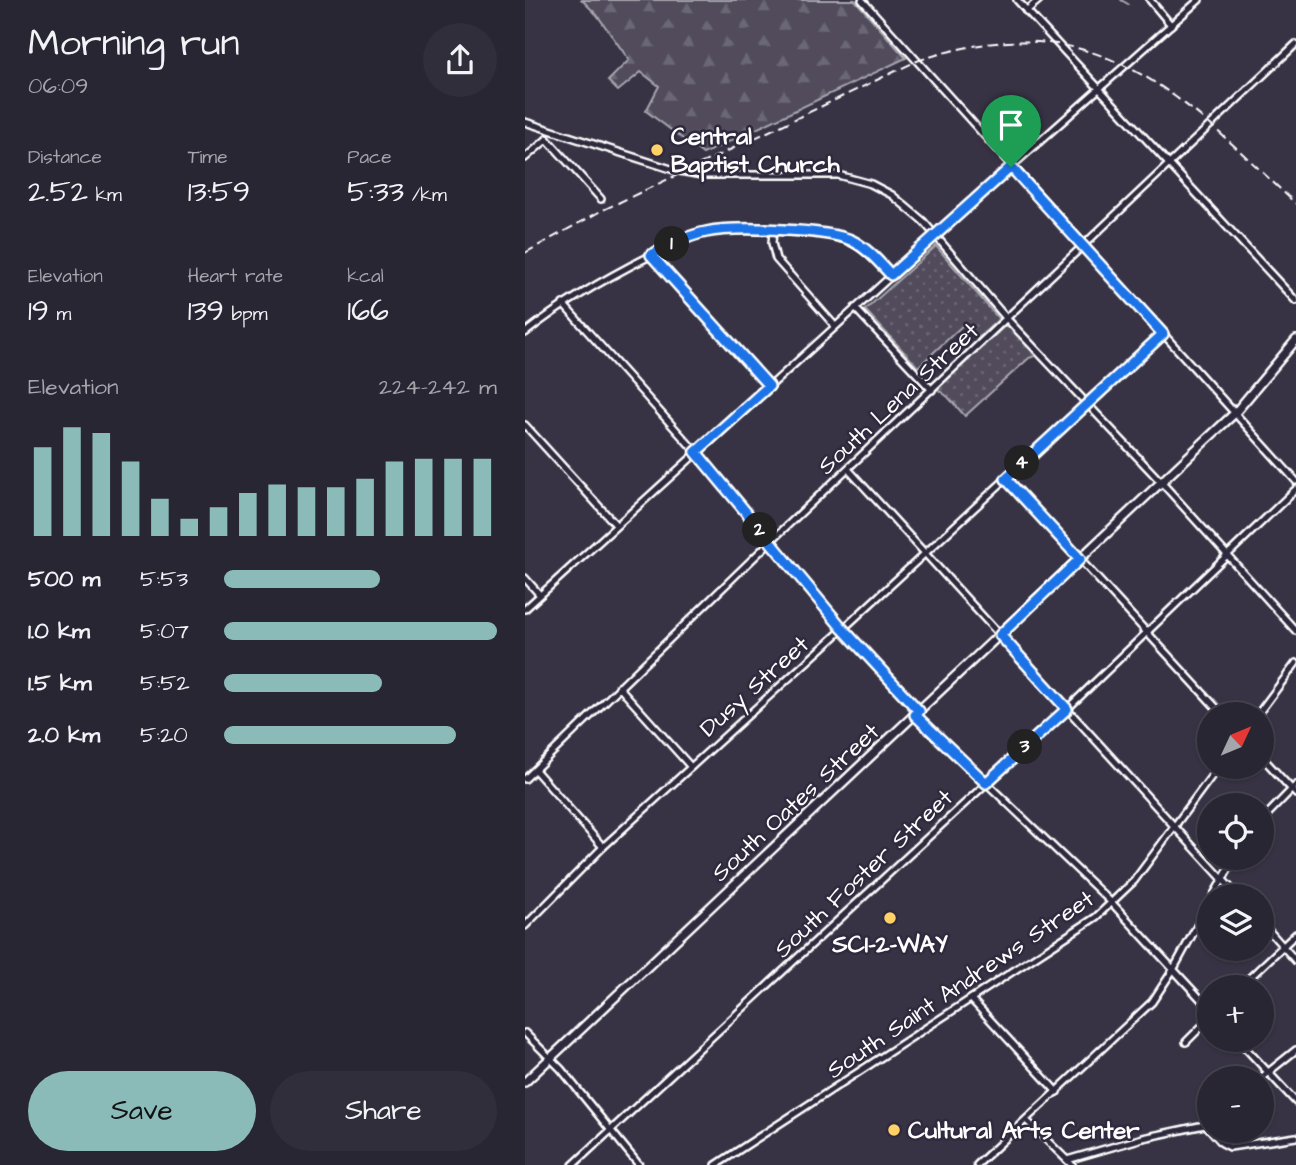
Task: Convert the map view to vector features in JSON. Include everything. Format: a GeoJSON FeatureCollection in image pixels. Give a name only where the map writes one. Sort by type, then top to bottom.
{"type":"FeatureCollection","features":[{"type":"Feature","properties":{"kind":"main road","name":"South Oates Street"},"geometry":{"type":"LineString","coordinates":[[525,1082],[1235,413],[1296,340]]}},
{"type":"Feature","properties":{"kind":"street"},"geometry":{"type":"LineString","coordinates":[[862,0],[1296,481]]}},
{"type":"Feature","properties":{"kind":"street"},"geometry":{"type":"LineString","coordinates":[[1017,0],[1296,301]]}},
{"type":"Feature","properties":{"kind":"street"},"geometry":{"type":"LineString","coordinates":[[1026,11],[1039,0]]}},
{"type":"Feature","properties":{"kind":"street"},"geometry":{"type":"LineString","coordinates":[[1150,0],[1171,25]]}},
{"type":"Feature","properties":{"kind":"street"},"geometry":{"type":"LineString","coordinates":[[525,609],[891,275],[1199,0]]}},
{"type":"Feature","properties":{"kind":"street","name":"South Lena Street"},"geometry":{"type":"LineString","coordinates":[[525,779],[770,542],[1296,44]]}},
{"type":"Feature","properties":{"kind":"street"},"geometry":{"type":"LineString","coordinates":[[525,122],[647,163],[689,173],[747,176],[828,173],[848,177],[893,195],[936,235],[1007,319],[1162,483],[1296,631]]}},
{"type":"Feature","properties":{"kind":"street"},"geometry":{"type":"LineString","coordinates":[[525,158],[547,139],[548,131]]}},
{"type":"Feature","properties":{"kind":"street"},"geometry":{"type":"LineString","coordinates":[[547,139],[601,199]]}},
{"type":"Feature","properties":{"kind":"street"},"geometry":{"type":"LineString","coordinates":[[525,333],[563,304],[599,282],[683,239],[707,232],[732,229],[821,233],[851,241],[874,256],[891,275]]}},
{"type":"Feature","properties":{"kind":"street"},"geometry":{"type":"LineString","coordinates":[[773,231],[772,243],[776,259],[835,326]]}},
{"type":"Feature","properties":{"kind":"street"},"geometry":{"type":"LineString","coordinates":[[651,255],[769,386]]}},
{"type":"Feature","properties":{"kind":"street"},"geometry":{"type":"LineString","coordinates":[[563,304],[696,452],[843,629],[917,713],[1112,904],[1197,995]]}},
{"type":"Feature","properties":{"kind":"street"},"geometry":{"type":"LineString","coordinates":[[855,308],[932,390]]}},
{"type":"Feature","properties":{"kind":"street","name":"Dusy Street"},"geometry":{"type":"LineString","coordinates":[[525,926],[603,847],[1163,334]]}},
{"type":"Feature","properties":{"kind":"street"},"geometry":{"type":"LineString","coordinates":[[525,425],[616,525]]}},
{"type":"Feature","properties":{"kind":"street"},"geometry":{"type":"LineString","coordinates":[[848,469],[1226,884]]}},
{"type":"Feature","properties":{"kind":"street"},"geometry":{"type":"LineString","coordinates":[[1006,479],[1211,702]]}},
{"type":"Feature","properties":{"kind":"street","name":"South Foster Street"},"geometry":{"type":"LineString","coordinates":[[573,1165],[1067,709],[1296,489]]}},
{"type":"Feature","properties":{"kind":"street"},"geometry":{"type":"LineString","coordinates":[[525,578],[540,595]]}},
{"type":"Feature","properties":{"kind":"street"},"geometry":{"type":"LineString","coordinates":[[1267,702],[1296,663]]}},
{"type":"Feature","properties":{"kind":"street"},"geometry":{"type":"LineString","coordinates":[[619,687],[691,767]]}},
{"type":"Feature","properties":{"kind":"street"},"geometry":{"type":"LineString","coordinates":[[1274,769],[1295,790],[1274,809]]}},
{"type":"Feature","properties":{"kind":"street"},"geometry":{"type":"LineString","coordinates":[[535,770],[603,847]]}},
{"type":"Feature","properties":{"kind":"street","name":"South Saint Andrews Street"},"geometry":{"type":"LineString","coordinates":[[716,1165],[1072,934],[1112,904],[1134,881],[1210,779]]}},
{"type":"Feature","properties":{"kind":"street"},"geometry":{"type":"LineString","coordinates":[[1220,884],[1228,870]]}},
{"type":"Feature","properties":{"kind":"street"},"geometry":{"type":"LineString","coordinates":[[977,1165],[1143,1011],[1173,970],[1197,926]]}},
{"type":"Feature","properties":{"kind":"street"},"geometry":{"type":"LineString","coordinates":[[1253,975],[1296,934]]}},
{"type":"Feature","properties":{"kind":"street"},"geometry":{"type":"LineString","coordinates":[[1274,936],[1296,961]]}},
{"type":"Feature","properties":{"kind":"street"},"geometry":{"type":"LineString","coordinates":[[971,999],[1057,1092]]}},
{"type":"Feature","properties":{"kind":"street"},"geometry":{"type":"LineString","coordinates":[[1186,1042],[1197,1031]]}},
{"type":"Feature","properties":{"kind":"street"},"geometry":{"type":"LineString","coordinates":[[525,1033],[561,1069],[639,1165]]}},
{"type":"Feature","properties":{"kind":"street"},"geometry":{"type":"LineString","coordinates":[[1274,1067],[1296,1050]]}},
{"type":"Feature","properties":{"kind":"street"},"geometry":{"type":"LineString","coordinates":[[1249,1052],[1262,1066]]}},
{"type":"Feature","properties":{"kind":"street"},"geometry":{"type":"LineString","coordinates":[[1274,1078],[1296,1102]]}},
{"type":"Feature","properties":{"kind":"street"},"geometry":{"type":"LineString","coordinates":[[1026,1120],[1069,1163],[1143,1138],[1197,1127]]}},
{"type":"Feature","properties":{"kind":"street"},"geometry":{"type":"LineString","coordinates":[[1274,1140],[1296,1137]]}},
{"type":"Feature","properties":{"kind":"street"},"geometry":{"type":"LineString","coordinates":[[1222,1143],[1230,1147],[1256,1143]]}},
{"type":"Feature","properties":{"kind":"green space"},"geometry":{"type":"Polygon","coordinates":[[[582,0],[855,0],[906,58],[703,154],[646,111],[659,86],[641,72],[618,91],[608,81],[629,60],[597,15],[582,0]]]}},
{"type":"Feature","properties":{"kind":"green space"},"geometry":{"type":"Polygon","coordinates":[[[936,246],[999,319],[977,339],[963,325],[918,367],[865,310],[936,246]]]}},
{"type":"Feature","properties":{"kind":"green space"},"geometry":{"type":"Polygon","coordinates":[[[1007,324],[1037,355],[1029,358],[965,416],[937,389],[1007,324]]]}},
{"type":"Feature","properties":{"kind":"waterway"},"geometry":{"type":"LineString","coordinates":[[1121,0],[1128,4]]}},
{"type":"Feature","properties":{"kind":"railway"},"geometry":{"type":"LineString","coordinates":[[525,253],[599,212],[917,61],[980,45],[1035,42],[1084,50],[1129,68],[1171,93],[1212,126],[1296,204]]}},
{"type":"Feature","properties":{"kind":"place","name":"Central Baptist Church"},"geometry":{"type":"Point","coordinates":[657,150]}},
{"type":"Feature","properties":{"kind":"place","name":"SCI-2-WAY"},"geometry":{"type":"Point","coordinates":[890,918]}},
{"type":"Feature","properties":{"kind":"place","name":"Cultural Arts Center"},"geometry":{"type":"Point","coordinates":[894,1130]}},
{"type":"Feature","properties":{"kind":"route"},"geometry":{"type":"LineString","coordinates":[[1011,167],[1163,334],[1006,479],[1080,559],[1000,635],[1067,709],[986,783],[915,715],[919,711],[843,629],[696,452],[769,386],[651,255],[692,235],[707,232],[739,229],[821,233],[841,237],[864,248],[891,275],[1011,167]]}}]}
